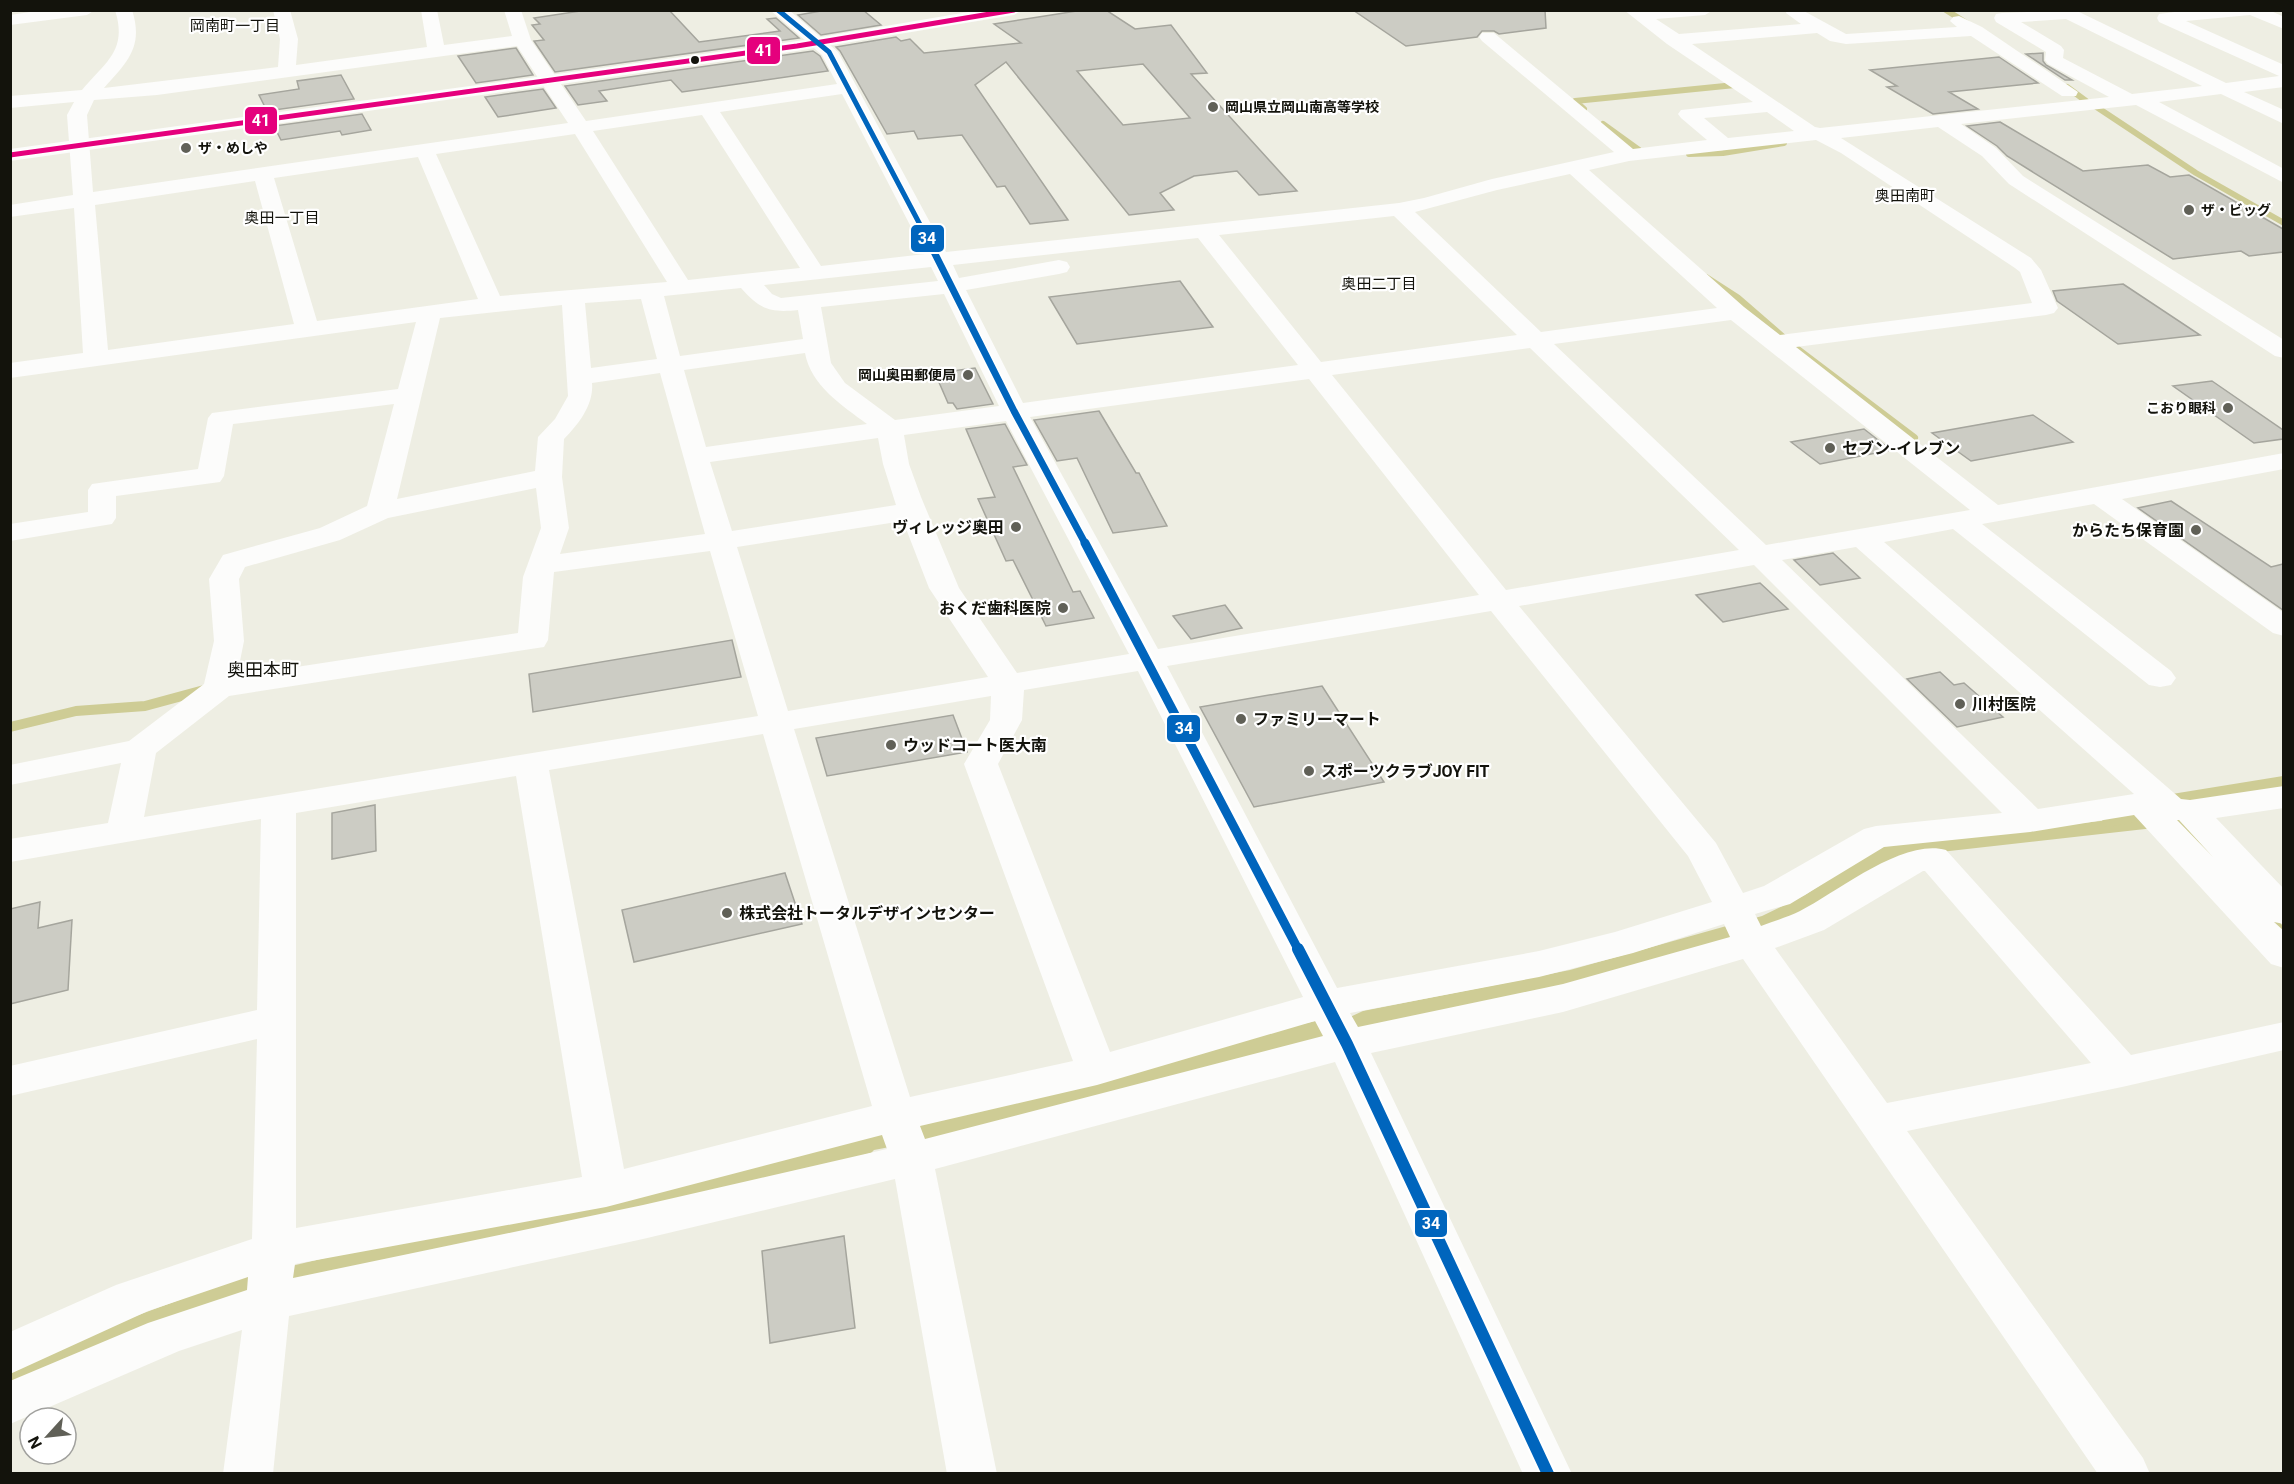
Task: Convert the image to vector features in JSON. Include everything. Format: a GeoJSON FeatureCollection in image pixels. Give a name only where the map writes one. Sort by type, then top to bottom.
{"type":"FeatureCollection","features":[{"type":"Feature","properties":{"kind":"main road"},"geometry":{"type":"LineString","coordinates":[[10,20],[87,10]]}},
{"type":"Feature","properties":{"kind":"main road"},"geometry":{"type":"LineString","coordinates":[[96,358],[77,115],[89,94],[125,53],[130,35],[128,21],[123,10]]}},
{"type":"Feature","properties":{"kind":"main road"},"geometry":{"type":"LineString","coordinates":[[281,10],[289,39],[287,71]]}},
{"type":"Feature","properties":{"kind":"main road"},"geometry":{"type":"LineString","coordinates":[[429,10],[437,52]]}},
{"type":"Feature","properties":{"kind":"main road"},"geometry":{"type":"LineString","coordinates":[[512,10],[522,40],[681,287]]}},
{"type":"Feature","properties":{"kind":"main road"},"geometry":{"type":"LineString","coordinates":[[815,40],[966,10]]}},
{"type":"Feature","properties":{"kind":"main road"},"geometry":{"type":"LineString","coordinates":[[10,147],[79,141],[815,40],[1014,10]]}},
{"type":"Feature","properties":{"kind":"main road"},"geometry":{"type":"LineString","coordinates":[[1636,13],[1705,10]]}},
{"type":"Feature","properties":{"kind":"main road"},"geometry":{"type":"LineString","coordinates":[[1942,10],[2088,105]]}},
{"type":"Feature","properties":{"kind":"main road"},"geometry":{"type":"LineString","coordinates":[[2249,10],[2165,18],[2283,72]]}},
{"type":"Feature","properties":{"kind":"main road"},"geometry":{"type":"LineString","coordinates":[[2254,10],[2283,24]]}},
{"type":"Feature","properties":{"kind":"main road"},"geometry":{"type":"LineString","coordinates":[[781,11],[829,52],[939,260],[1014,411],[1147,658],[1347,1044],[1548,1473]]}},
{"type":"Feature","properties":{"kind":"main road"},"geometry":{"type":"LineString","coordinates":[[1636,13],[1796,125],[1848,149],[2022,263],[2030,270],[2046,308],[1783,342]]}},
{"type":"Feature","properties":{"kind":"main road"},"geometry":{"type":"LineString","coordinates":[[1794,13],[1836,37],[1854,40],[1976,31]]}},
{"type":"Feature","properties":{"kind":"main road"},"geometry":{"type":"LineString","coordinates":[[2283,117],[2069,14],[2002,18],[2055,50],[2054,60],[2283,177]]}},
{"type":"Feature","properties":{"kind":"main road"},"geometry":{"type":"LineString","coordinates":[[1673,40],[1819,27]]}},
{"type":"Feature","properties":{"kind":"main road"},"geometry":{"type":"LineString","coordinates":[[1488,37],[1629,155]]}},
{"type":"Feature","properties":{"kind":"main road"},"geometry":{"type":"LineString","coordinates":[[10,102],[157,89],[522,40]]}},
{"type":"Feature","properties":{"kind":"main road"},"geometry":{"type":"LineString","coordinates":[[10,371],[492,304],[651,291],[746,280],[764,299],[777,305],[811,288],[939,260],[1399,209],[1427,204],[1492,185],[1629,155],[1813,133],[2134,100],[2283,81]]}},
{"type":"Feature","properties":{"kind":"main road"},"geometry":{"type":"LineString","coordinates":[[10,211],[848,88]]}},
{"type":"Feature","properties":{"kind":"main road"},"geometry":{"type":"LineString","coordinates":[[1724,144],[1688,114],[1771,106]]}},
{"type":"Feature","properties":{"kind":"main road"},"geometry":{"type":"LineString","coordinates":[[708,109],[811,288],[819,363],[836,388],[890,429],[896,464],[912,512],[944,588],[1008,683],[1006,720],[981,764],[1097,1070]]}},
{"type":"Feature","properties":{"kind":"main road"},"geometry":{"type":"LineString","coordinates":[[1941,120],[1989,152],[2016,180],[2283,351]]}},
{"type":"Feature","properties":{"kind":"main road"},"geometry":{"type":"LineString","coordinates":[[10,155],[79,141]]}},
{"type":"Feature","properties":{"kind":"main road"},"geometry":{"type":"LineString","coordinates":[[425,151],[492,304]]}},
{"type":"Feature","properties":{"kind":"main road"},"geometry":{"type":"LineString","coordinates":[[1574,167],[1736,312],[1783,342],[1994,515]]}},
{"type":"Feature","properties":{"kind":"main road"},"geometry":{"type":"LineString","coordinates":[[263,174],[307,329]]}},
{"type":"Feature","properties":{"kind":"main road"},"geometry":{"type":"LineString","coordinates":[[1399,209],[1760,555],[2030,821]]}},
{"type":"Feature","properties":{"kind":"main road"},"geometry":{"type":"LineString","coordinates":[[1203,230],[1499,601],[1703,850],[1743,926],[1877,1121],[2126,1473]]}},
{"type":"Feature","properties":{"kind":"main road"},"geometry":{"type":"LineString","coordinates":[[811,288],[952,286],[1087,262],[1080,244]]}},
{"type":"Feature","properties":{"kind":"main road"},"geometry":{"type":"LineString","coordinates":[[651,291],[720,541],[895,1116],[912,1159],[972,1473]]}},
{"type":"Feature","properties":{"kind":"main road"},"geometry":{"type":"LineString","coordinates":[[10,774],[140,749],[219,688],[533,640],[538,577],[555,528],[548,477],[551,436],[565,423],[581,396],[573,296]]}},
{"type":"Feature","properties":{"kind":"main road"},"geometry":{"type":"LineString","coordinates":[[380,511],[430,312]]}},
{"type":"Feature","properties":{"kind":"main road"},"geometry":{"type":"LineString","coordinates":[[695,456],[1736,312]]}},
{"type":"Feature","properties":{"kind":"main road"},"geometry":{"type":"LineString","coordinates":[[580,377],[816,344]]}},
{"type":"Feature","properties":{"kind":"main road"},"geometry":{"type":"LineString","coordinates":[[10,533],[102,518],[102,490],[210,476],[221,418],[408,395]]}},
{"type":"Feature","properties":{"kind":"main road"},"geometry":{"type":"LineString","coordinates":[[10,851],[776,723],[1147,658],[1499,601],[1994,515],[2283,461]]}},
{"type":"Feature","properties":{"kind":"main road"},"geometry":{"type":"LineString","coordinates":[[219,688],[229,641],[224,579],[233,561],[330,534],[380,511],[548,477]]}},
{"type":"Feature","properties":{"kind":"main road"},"geometry":{"type":"LineString","coordinates":[[2099,495],[2283,627]]}},
{"type":"Feature","properties":{"kind":"main road"},"geometry":{"type":"LineString","coordinates":[[542,565],[912,512]]}},
{"type":"Feature","properties":{"kind":"main road"},"geometry":{"type":"LineString","coordinates":[[1960,521],[2160,678]]}},
{"type":"Feature","properties":{"kind":"main road"},"geometry":{"type":"LineString","coordinates":[[1862,537],[2164,809],[2283,912]]}},
{"type":"Feature","properties":{"kind":"main road"},"geometry":{"type":"LineString","coordinates":[[124,832],[140,749]]}},
{"type":"Feature","properties":{"kind":"main road"},"geometry":{"type":"LineString","coordinates":[[531,763],[606,1190]]}},
{"type":"Feature","properties":{"kind":"main road"},"geometry":{"type":"LineString","coordinates":[[10,1403],[164,1337],[268,1302],[642,1222],[912,1159],[1347,1044],[1563,998],[1743,926],[1777,895],[1876,837],[2283,797]]}},
{"type":"Feature","properties":{"kind":"main road"},"geometry":{"type":"LineString","coordinates":[[248,1473],[274,1250],[279,805]]}},
{"type":"Feature","properties":{"kind":"main road"},"geometry":{"type":"LineString","coordinates":[[2164,809],[2283,956]]}},
{"type":"Feature","properties":{"kind":"main road"},"geometry":{"type":"LineString","coordinates":[[10,1354],[132,1299],[274,1250],[606,1190],[895,1116],[1097,1070],[1325,1004],[1539,964],[1620,944],[1743,926],[1811,921],[1914,861],[1933,858],[2121,1072]]}},
{"type":"Feature","properties":{"kind":"main road"},"geometry":{"type":"LineString","coordinates":[[10,1081],[276,1020]]}},
{"type":"Feature","properties":{"kind":"main road"},"geometry":{"type":"LineString","coordinates":[[1877,1121],[2121,1072],[2283,1036]]}},
{"type":"Feature","properties":{"kind":"shaded area"},"geometry":{"type":"Polygon","coordinates":[[[2283,776],[2283,791],[2199,803],[2197,833],[2283,926],[2283,947],[2163,827],[1905,856],[1788,925],[1574,984],[921,1141],[874,1150],[871,1153],[11,1391],[11,1369],[79,1337],[233,1280],[1302,1024],[1348,1014],[1350,1017],[1363,1011],[1570,970],[1762,916],[1805,895],[1881,845],[2155,815],[2172,794],[2283,776]]]}},
{"type":"Feature","properties":{"kind":"building"},"geometry":{"type":"Polygon","coordinates":[[[587,10],[669,10],[699,42],[780,31],[767,19],[776,18],[799,38],[555,72],[534,41],[544,40],[532,25],[540,24],[534,18],[587,10]]]}},
{"type":"Feature","properties":{"kind":"building"},"geometry":{"type":"Polygon","coordinates":[[[827,10],[863,10],[881,25],[821,35],[798,15],[827,10]]]}},
{"type":"Feature","properties":{"kind":"building"},"geometry":{"type":"Polygon","coordinates":[[[1083,10],[1106,10],[1135,29],[1171,25],[1207,73],[1191,74],[1297,191],[1259,195],[1237,171],[1194,176],[1160,193],[1174,210],[1129,215],[1006,62],[975,85],[1068,220],[1030,224],[1005,186],[997,187],[962,135],[918,139],[914,131],[887,134],[836,47],[896,37],[901,41],[910,39],[924,53],[1021,43],[994,24],[1083,10]],[[1143,64],[1077,71],[1123,125],[1190,118],[1143,64]]]}},
{"type":"Feature","properties":{"kind":"building"},"geometry":{"type":"Polygon","coordinates":[[[1353,10],[1545,10],[1546,28],[1499,34],[1494,31],[1482,31],[1477,37],[1406,46],[1353,10]]]}},
{"type":"Feature","properties":{"kind":"building"},"geometry":{"type":"Polygon","coordinates":[[[516,48],[533,75],[476,83],[458,56],[516,48]]]}},
{"type":"Feature","properties":{"kind":"building"},"geometry":{"type":"Polygon","coordinates":[[[813,51],[820,56],[828,71],[682,92],[671,80],[599,91],[607,101],[578,105],[565,86],[813,51]]]}},
{"type":"Feature","properties":{"kind":"building"},"geometry":{"type":"Polygon","coordinates":[[[2043,53],[2043,61],[2046,65],[2072,80],[2065,80],[2026,54],[2043,53]]]}},
{"type":"Feature","properties":{"kind":"building"},"geometry":{"type":"Polygon","coordinates":[[[1999,57],[2038,83],[1949,92],[1978,109],[1933,114],[1887,87],[1897,86],[1870,70],[1999,57]]]}},
{"type":"Feature","properties":{"kind":"building"},"geometry":{"type":"Polygon","coordinates":[[[341,75],[354,99],[267,111],[259,95],[299,89],[297,81],[341,75]]]}},
{"type":"Feature","properties":{"kind":"building"},"geometry":{"type":"Polygon","coordinates":[[[543,89],[556,108],[498,117],[485,97],[543,89]]]}},
{"type":"Feature","properties":{"kind":"building"},"geometry":{"type":"Polygon","coordinates":[[[362,114],[371,130],[342,135],[340,131],[281,140],[274,126],[362,114]]]}},
{"type":"Feature","properties":{"kind":"building"},"geometry":{"type":"Polygon","coordinates":[[[2000,122],[2083,171],[2148,165],[2170,177],[2189,175],[2283,229],[2283,252],[2249,256],[2241,251],[2173,259],[2007,156],[1997,146],[1967,126],[2000,122]]]}},
{"type":"Feature","properties":{"kind":"building"},"geometry":{"type":"Polygon","coordinates":[[[1180,281],[1213,327],[1077,344],[1049,297],[1180,281]]]}},
{"type":"Feature","properties":{"kind":"building"},"geometry":{"type":"Polygon","coordinates":[[[2123,284],[2200,335],[2118,344],[2057,301],[2053,291],[2123,284]]]}},
{"type":"Feature","properties":{"kind":"building"},"geometry":{"type":"Polygon","coordinates":[[[975,368],[993,404],[957,409],[953,403],[948,403],[935,373],[975,368]]]}},
{"type":"Feature","properties":{"kind":"building","name":"こおり眼科"},"geometry":{"type":"Polygon","coordinates":[[[2212,381],[2283,430],[2283,439],[2254,443],[2173,386],[2212,381]]]}},
{"type":"Feature","properties":{"kind":"building"},"geometry":{"type":"Polygon","coordinates":[[[1099,411],[1136,473],[1139,473],[1167,526],[1113,533],[1077,458],[1057,461],[1034,420],[1099,411]]]}},
{"type":"Feature","properties":{"kind":"building"},"geometry":{"type":"Polygon","coordinates":[[[2033,415],[2073,442],[1971,461],[1932,433],[2033,415]]]}},
{"type":"Feature","properties":{"kind":"building"},"geometry":{"type":"Polygon","coordinates":[[[1005,424],[1027,465],[1013,467],[1073,592],[1080,591],[1094,618],[1046,626],[1013,560],[1006,561],[978,499],[995,497],[966,429],[1005,424]]]}},
{"type":"Feature","properties":{"kind":"building","name":"セブン-イレブン"},"geometry":{"type":"Polygon","coordinates":[[[1864,429],[1891,450],[1820,464],[1791,442],[1864,429]]]}},
{"type":"Feature","properties":{"kind":"building"},"geometry":{"type":"Polygon","coordinates":[[[2171,501],[2271,567],[2283,564],[2283,610],[2138,508],[2171,501]]]}},
{"type":"Feature","properties":{"kind":"building"},"geometry":{"type":"Polygon","coordinates":[[[1833,553],[1860,578],[1820,585],[1794,560],[1833,553]]]}},
{"type":"Feature","properties":{"kind":"building"},"geometry":{"type":"Polygon","coordinates":[[[1760,583],[1788,609],[1723,622],[1696,595],[1760,583]]]}},
{"type":"Feature","properties":{"kind":"building"},"geometry":{"type":"Polygon","coordinates":[[[1225,605],[1242,628],[1191,639],[1173,616],[1225,605]]]}},
{"type":"Feature","properties":{"kind":"building"},"geometry":{"type":"Polygon","coordinates":[[[732,640],[741,677],[533,712],[529,674],[732,640]]]}},
{"type":"Feature","properties":{"kind":"building","name":"川村医院"},"geometry":{"type":"Polygon","coordinates":[[[1940,672],[1954,685],[1964,683],[2003,717],[1957,727],[1907,679],[1940,672]]]}},
{"type":"Feature","properties":{"kind":"building"},"geometry":{"type":"Polygon","coordinates":[[[1322,686],[1384,782],[1254,807],[1200,707],[1322,686]]]}},
{"type":"Feature","properties":{"kind":"building","name":"ウッドコート医大南"},"geometry":{"type":"Polygon","coordinates":[[[953,715],[967,752],[827,776],[816,738],[953,715]]]}},
{"type":"Feature","properties":{"kind":"building"},"geometry":{"type":"Polygon","coordinates":[[[375,805],[376,851],[332,859],[332,813],[375,805]]]}},
{"type":"Feature","properties":{"kind":"building"},"geometry":{"type":"Polygon","coordinates":[[[785,873],[802,924],[634,962],[622,910],[785,873]]]}},
{"type":"Feature","properties":{"kind":"building"},"geometry":{"type":"Polygon","coordinates":[[[40,902],[38,928],[72,920],[68,990],[10,1004],[10,909],[40,902]]]}},
{"type":"Feature","properties":{"kind":"building"},"geometry":{"type":"Polygon","coordinates":[[[844,1236],[855,1328],[770,1343],[762,1251],[844,1236]]]}},
{"type":"Feature","properties":{"kind":"waterway"},"geometry":{"type":"LineString","coordinates":[[1946,10],[1968,24]]}},
{"type":"Feature","properties":{"kind":"waterway"},"geometry":{"type":"LineString","coordinates":[[1584,109],[1575,101],[1735,85]]}},
{"type":"Feature","properties":{"kind":"waterway"},"geometry":{"type":"LineString","coordinates":[[2067,87],[2086,101]]}},
{"type":"Feature","properties":{"kind":"waterway"},"geometry":{"type":"LineString","coordinates":[[2095,106],[2196,173],[2284,223]]}},
{"type":"Feature","properties":{"kind":"waterway"},"geometry":{"type":"LineString","coordinates":[[1603,124],[1639,150]]}},
{"type":"Feature","properties":{"kind":"waterway"},"geometry":{"type":"LineString","coordinates":[[1689,154],[1723,153],[1784,143]]}},
{"type":"Feature","properties":{"kind":"waterway"},"geometry":{"type":"LineString","coordinates":[[1706,278],[1737,298],[1783,338]]}},
{"type":"Feature","properties":{"kind":"waterway"},"geometry":{"type":"LineString","coordinates":[[1795,348],[1914,438]]}},
{"type":"Feature","properties":{"kind":"waterway"},"geometry":{"type":"LineString","coordinates":[[10,727],[76,711],[145,706],[204,690]]}},
{"type":"Feature","properties":{"kind":"waterway"},"geometry":{"type":"LineString","coordinates":[[2107,822],[2148,815]]}},
{"type":"Feature","properties":{"kind":"transit line","name":"34"},"geometry":{"type":"LineString","coordinates":[[778,10],[829,52],[939,260],[1014,411],[1147,658],[1347,1044],[1548,1474]]}},
{"type":"Feature","properties":{"kind":"transit line","name":"41"},"geometry":{"type":"LineString","coordinates":[[10,155],[797,46],[1014,10]]}},
{"type":"Feature","properties":{"kind":"place","name":"岡山県立岡山南高等学校"},"geometry":{"type":"Point","coordinates":[1213,107]}},
{"type":"Feature","properties":{"kind":"place","name":"ザ・めしや"},"geometry":{"type":"Point","coordinates":[186,148]}},
{"type":"Feature","properties":{"kind":"place","name":"ザ・ビッグ"},"geometry":{"type":"Point","coordinates":[2189,210]}},
{"type":"Feature","properties":{"kind":"place","name":"岡山奥田郵便局"},"geometry":{"type":"Point","coordinates":[968,375]}},
{"type":"Feature","properties":{"kind":"place","name":"こおり眼科"},"geometry":{"type":"Point","coordinates":[2228,408]}},
{"type":"Feature","properties":{"kind":"place","name":"セブン-イレブン"},"geometry":{"type":"Point","coordinates":[1830,448]}},
{"type":"Feature","properties":{"kind":"place","name":"ヴィレッジ奥田"},"geometry":{"type":"Point","coordinates":[1016,527]}},
{"type":"Feature","properties":{"kind":"place","name":"からたち保育園"},"geometry":{"type":"Point","coordinates":[2196,530]}},
{"type":"Feature","properties":{"kind":"place","name":"おくだ歯科医院"},"geometry":{"type":"Point","coordinates":[1063,608]}},
{"type":"Feature","properties":{"kind":"place","name":"川村医院"},"geometry":{"type":"Point","coordinates":[1960,704]}},
{"type":"Feature","properties":{"kind":"place","name":"ファミリーマート"},"geometry":{"type":"Point","coordinates":[1241,719]}},
{"type":"Feature","properties":{"kind":"place","name":"ウッドコート医大南"},"geometry":{"type":"Point","coordinates":[891,745]}},
{"type":"Feature","properties":{"kind":"place","name":"スポーツクラブJOY FIT"},"geometry":{"type":"Point","coordinates":[1309,771]}},
{"type":"Feature","properties":{"kind":"place","name":"株式会社トータルデザインセンター"},"geometry":{"type":"Point","coordinates":[727,913]}},
{"type":"Feature","properties":{"kind":"district","name":"岡南町一丁目"},"geometry":{"type":"Point","coordinates":[235,26]}},
{"type":"Feature","properties":{"kind":"district","name":"奥田南町"},"geometry":{"type":"Point","coordinates":[1905,196]}},
{"type":"Feature","properties":{"kind":"district","name":"奥田一丁目"},"geometry":{"type":"Point","coordinates":[282,218]}},
{"type":"Feature","properties":{"kind":"district","name":"奥田二丁目"},"geometry":{"type":"Point","coordinates":[1379,284]}},
{"type":"Feature","properties":{"kind":"district","name":"奥田本町"},"geometry":{"type":"Point","coordinates":[263,669]}}]}
